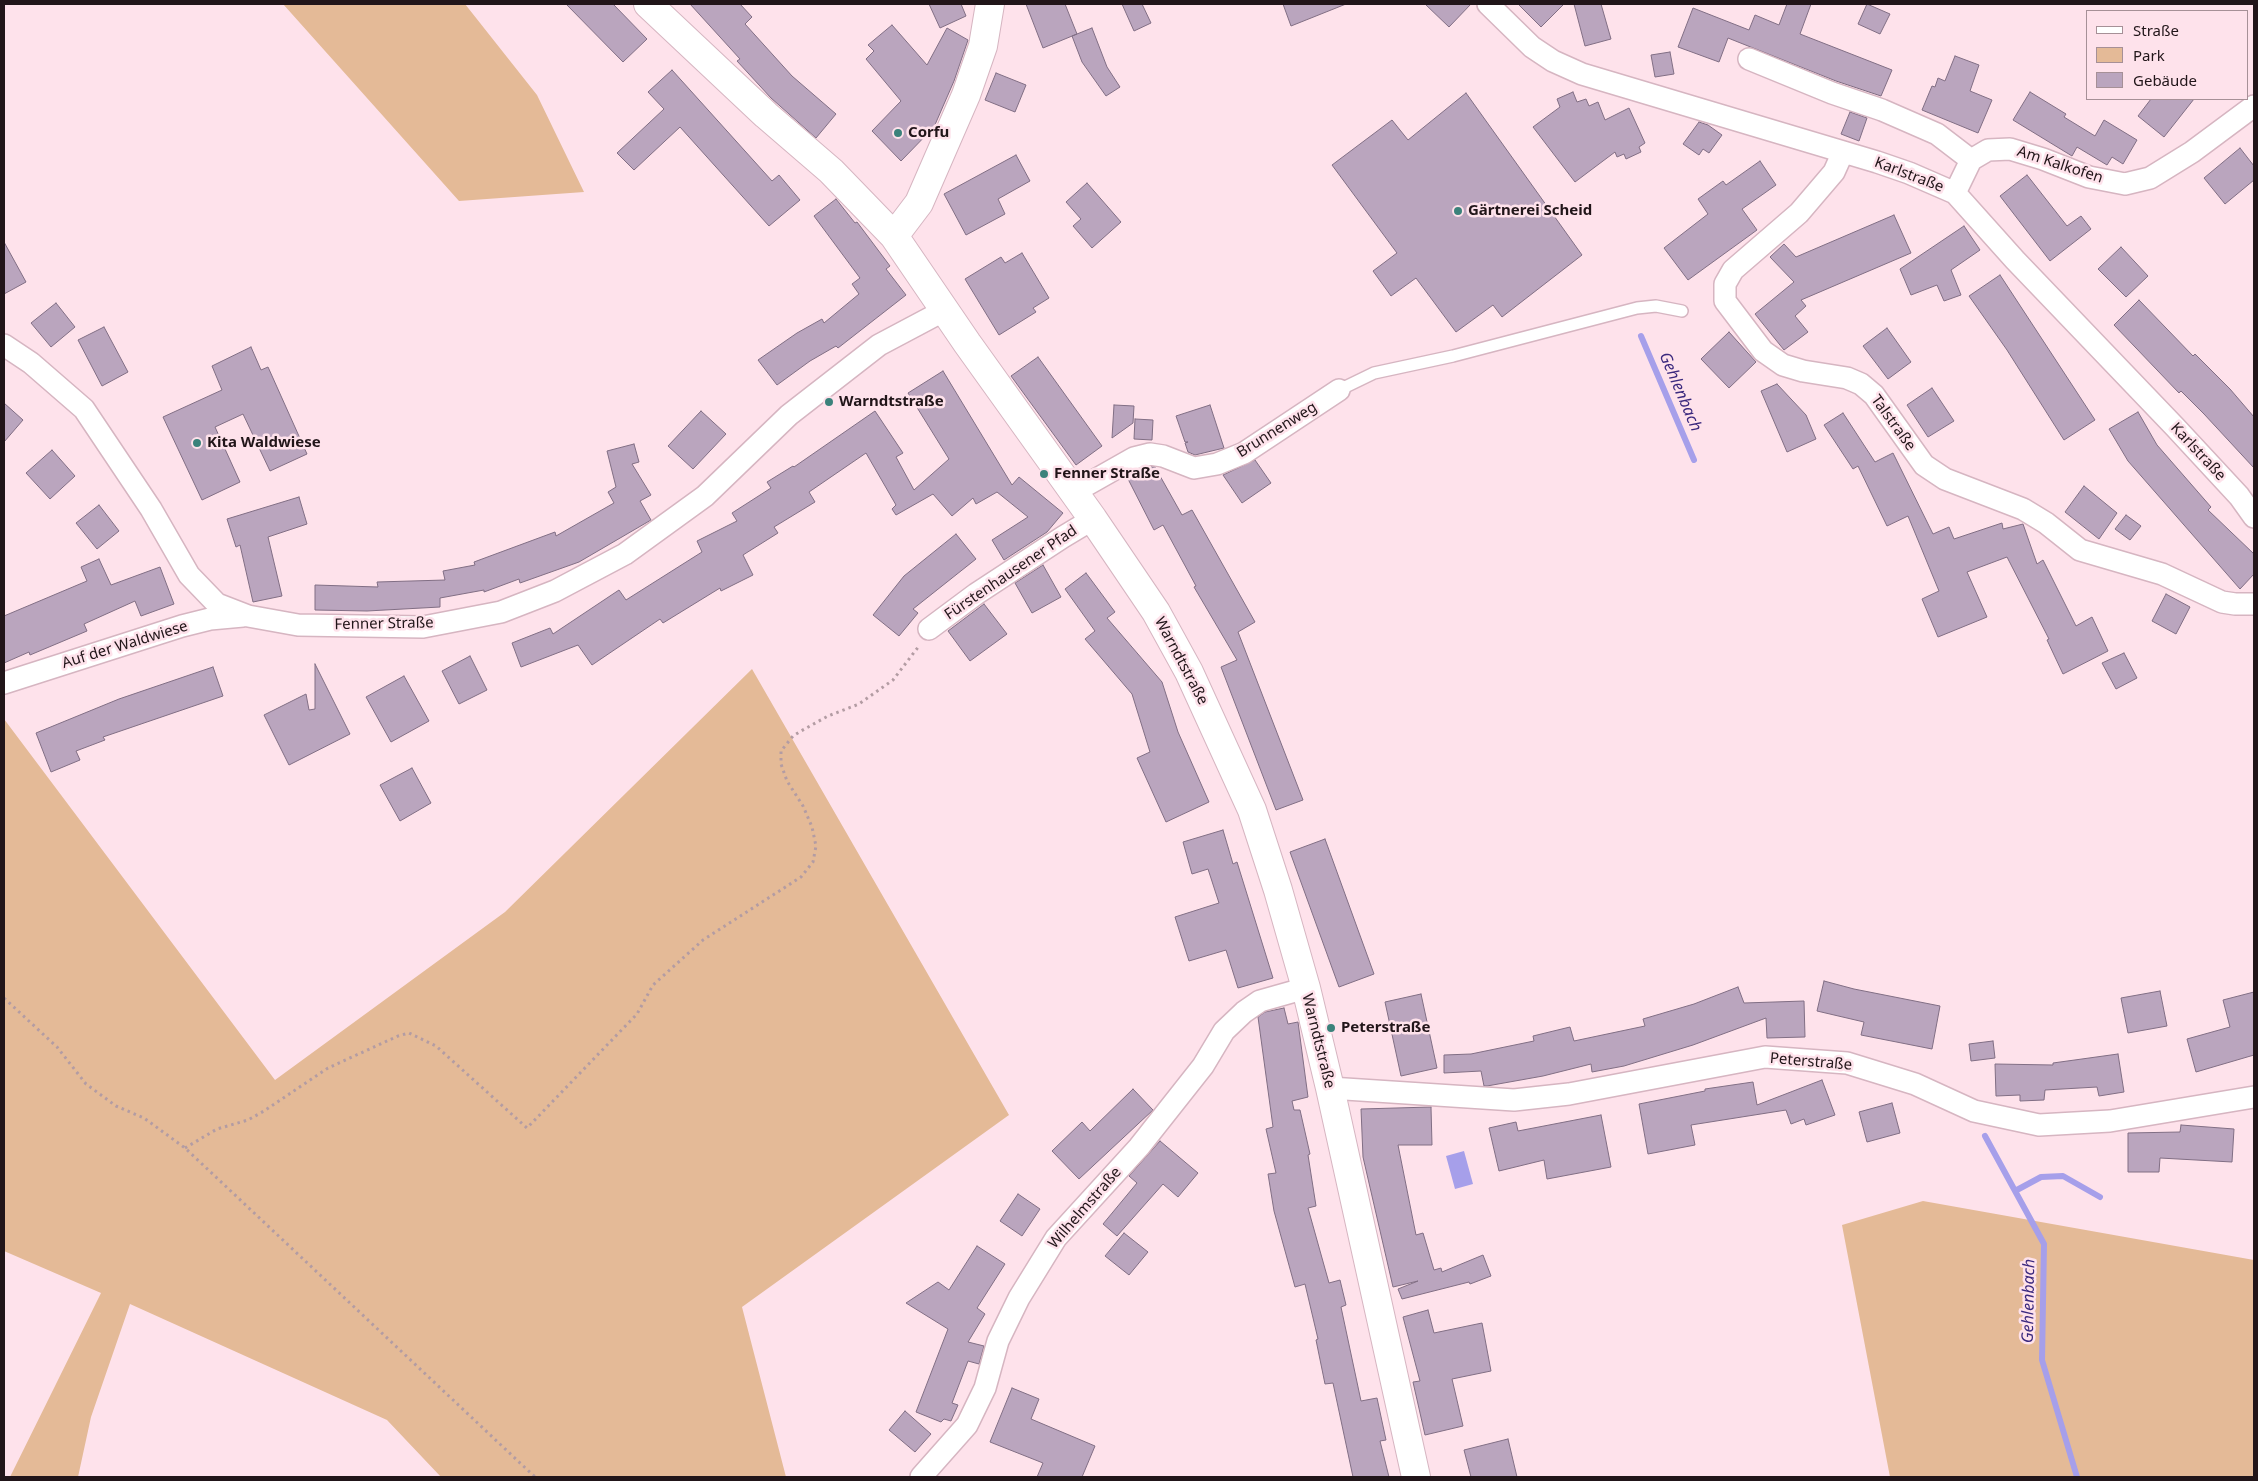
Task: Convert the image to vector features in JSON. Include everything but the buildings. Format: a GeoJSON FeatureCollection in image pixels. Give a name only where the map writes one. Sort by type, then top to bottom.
{"type":"FeatureCollection","features":[{"type":"Feature","properties":{"kind":"main road","name":"Warndtstraße"},"geometry":{"type":"LineString","coordinates":[[648,4],[766,115],[831,171],[894,236],[1093,519],[1156,612],[1190,672],[1252,810],[1278,890],[1306,988],[1416,1477]]}},
{"type":"Feature","properties":{"kind":"main road"},"geometry":{"type":"LineString","coordinates":[[894,236],[919,203],[966,95],[983,46],[990,4]]}},
{"type":"Feature","properties":{"kind":"street","name":"Karlstraße"},"geometry":{"type":"LineString","coordinates":[[1488,4],[1532,47],[1553,61],[1582,74],[1720,114],[1909,173],[1955,193],[2015,260],[2176,427],[2239,496],[2254,517]]}},
{"type":"Feature","properties":{"kind":"street"},"geometry":{"type":"LineString","coordinates":[[1749,59],[1832,93],[1882,110],[1937,134],[1971,160],[1955,193]]}},
{"type":"Feature","properties":{"kind":"street","name":"Am Kalkofen"},"geometry":{"type":"LineString","coordinates":[[1971,160],[1988,150],[2010,149],[2044,159],[2089,177],[2125,184],[2150,178],[2192,152],[2254,106]]}},
{"type":"Feature","properties":{"kind":"street","name":"Talstraße"},"geometry":{"type":"LineString","coordinates":[[1843,152],[1834,172],[1799,214],[1734,270],[1725,284],[1725,301],[1763,351],[1783,365],[1803,371],[1847,378],[1861,384],[1874,395],[1924,465],[1945,479],[2023,509],[2046,523],[2080,550],[2162,574],[2222,602],[2254,604]]}},
{"type":"Feature","properties":{"kind":"street","name":"Fenner Straße"},"geometry":{"type":"LineString","coordinates":[[4,344],[31,363],[84,409],[151,509],[189,575],[216,604],[248,616],[298,625],[423,627],[501,612],[555,591],[633,548],[705,496],[789,415],[879,345],[945,310]]}},
{"type":"Feature","properties":{"kind":"street","name":"Brunnenweg"},"geometry":{"type":"LineString","coordinates":[[1074,492],[1134,458],[1150,454],[1162,456],[1194,468],[1217,464],[1244,454],[1339,390]]}},
{"type":"Feature","properties":{"kind":"street","name":"Fürstenhausener Pfad"},"geometry":{"type":"LineString","coordinates":[[929,629],[983,589],[1093,519]]}},
{"type":"Feature","properties":{"kind":"street","name":"Auf der Waldwiese"},"geometry":{"type":"LineString","coordinates":[[4,683],[182,626],[210,619],[248,616]]}},
{"type":"Feature","properties":{"kind":"street","name":"Wilhelmstraße"},"geometry":{"type":"LineString","coordinates":[[921,1477],[967,1425],[985,1388],[1002,1332],[1019,1298],[1056,1238],[1139,1147],[1203,1066],[1224,1031],[1244,1012],[1260,1002],[1306,988]]}},
{"type":"Feature","properties":{"kind":"street","name":"Peterstraße"},"geometry":{"type":"LineString","coordinates":[[1330,1088],[1514,1100],[1569,1094],[1764,1058],[1847,1063],[1915,1084],[1974,1111],[2039,1125],[2110,1121],[2254,1097]]}},
{"type":"Feature","properties":{"kind":"lane"},"geometry":{"type":"LineString","coordinates":[[1339,390],[1381,371],[1453,356],[1636,308],[1656,306],[1682,311]]}},
{"type":"Feature","properties":{"kind":"path"},"geometry":{"type":"LineString","coordinates":[[185,1148],[217,1129],[248,1120],[328,1068],[398,1036],[409,1033],[436,1046],[527,1128],[637,1014],[653,985],[703,940],[801,877],[813,862],[816,846],[812,826],[803,806],[787,781],[781,764],[781,751],[793,736],[828,716],[859,704],[893,680],[914,654],[929,629]]}},
{"type":"Feature","properties":{"kind":"path"},"geometry":{"type":"LineString","coordinates":[[4,998],[57,1047],[86,1084],[116,1106],[144,1118],[185,1148],[535,1477]]}},
{"type":"Feature","properties":{"kind":"green space"},"geometry":{"type":"Polygon","coordinates":[[[283,4],[465,4],[537,95],[584,192],[459,201],[283,4]]]}},
{"type":"Feature","properties":{"kind":"green space"},"geometry":{"type":"Polygon","coordinates":[[[752,669],[1009,1115],[742,1307],[786,1477],[441,1477],[387,1420],[130,1304],[91,1417],[78,1477],[10,1477],[101,1293],[4,1251],[4,719],[275,1080],[505,912],[752,669]]]}},
{"type":"Feature","properties":{"kind":"green space"},"geometry":{"type":"Polygon","coordinates":[[[1923,1201],[2254,1260],[2254,1477],[1890,1477],[1842,1225],[1923,1201]]]}},
{"type":"Feature","properties":{"kind":"shaded area"},"geometry":{"type":"Polygon","coordinates":[[[1464,1151],[1473,1184],[1455,1189],[1446,1156],[1464,1151]]]}},
{"type":"Feature","properties":{"kind":"waterway","name":"Gehlenbach"},"geometry":{"type":"LineString","coordinates":[[1641,336],[1694,460]]}},
{"type":"Feature","properties":{"kind":"waterway","name":"Gehlenbach"},"geometry":{"type":"LineString","coordinates":[[1985,1136],[2044,1244],[2042,1360],[2077,1477]]}},
{"type":"Feature","properties":{"kind":"waterway"},"geometry":{"type":"LineString","coordinates":[[2015,1191],[2041,1177],[2063,1176],[2100,1197]]}},
{"type":"Feature","properties":{"kind":"place","name":"Corfu"},"geometry":{"type":"Point","coordinates":[898,133]}},
{"type":"Feature","properties":{"kind":"place","name":"Gärtnerei Scheid"},"geometry":{"type":"Point","coordinates":[1458,211]}},
{"type":"Feature","properties":{"kind":"place","name":"Warndtstraße"},"geometry":{"type":"Point","coordinates":[829,402]}},
{"type":"Feature","properties":{"kind":"place","name":"Kita Waldwiese"},"geometry":{"type":"Point","coordinates":[197,443]}},
{"type":"Feature","properties":{"kind":"place","name":"Fenner Straße"},"geometry":{"type":"Point","coordinates":[1044,474]}},
{"type":"Feature","properties":{"kind":"place","name":"Peterstraße"},"geometry":{"type":"Point","coordinates":[1331,1028]}}]}
